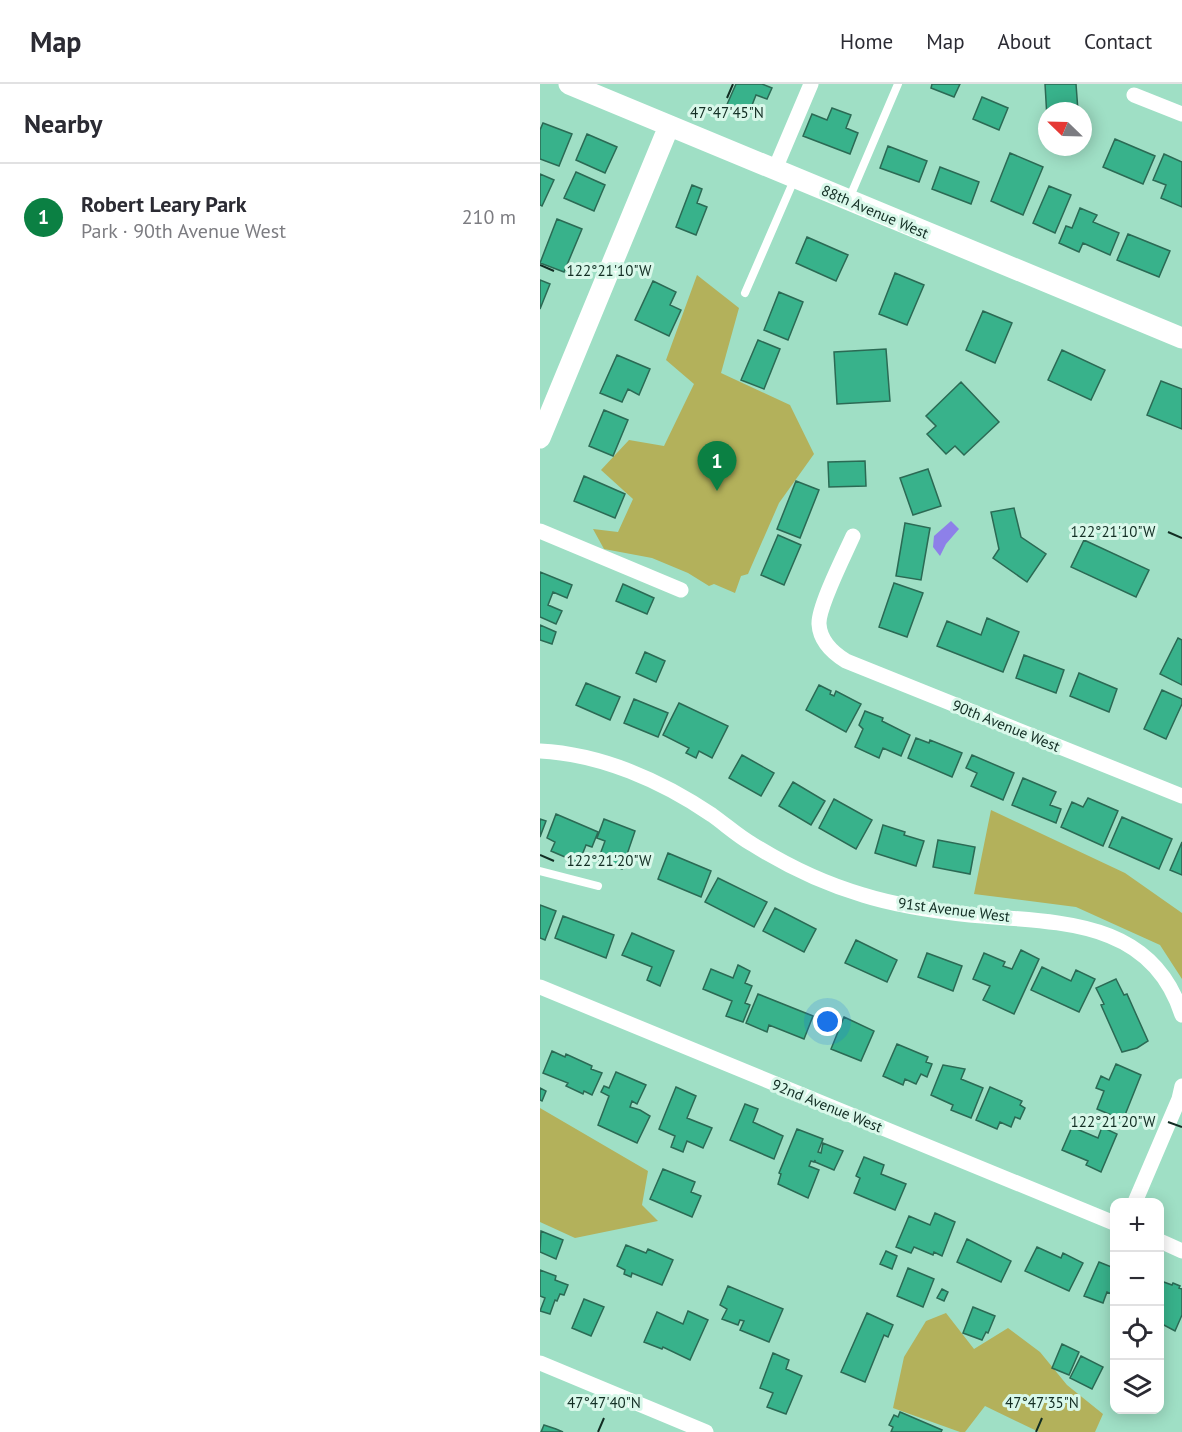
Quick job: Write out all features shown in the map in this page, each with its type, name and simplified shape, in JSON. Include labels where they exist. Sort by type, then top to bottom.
[{"type":"street","name":"88th Avenue West","points":[[569,84],[1182,337]]},
{"type":"street","points":[[785,174],[811,84]]},
{"type":"street","points":[[1134,95],[1182,114]]},
{"type":"street","points":[[540,438],[669,126]]},
{"type":"street","points":[[540,531],[681,590]]},
{"type":"street","name":"90th Avenue West","points":[[853,536],[820,616],[821,632],[832,652],[846,661],[1182,796]]},
{"type":"street","name":"91st Avenue West","points":[[540,752],[585,756],[663,786],[710,814],[762,850],[820,879],[864,895],[909,907],[1058,922],[1103,932],[1130,946],[1156,966],[1175,994],[1182,1016]]},
{"type":"street","name":"92nd Avenue West","points":[[540,987],[1110,1221]]},
{"type":"street","points":[[1137,1198],[1179,1099],[1182,1086]]},
{"type":"street","points":[[1164,1243],[1182,1251]]},
{"type":"street","points":[[540,1363],[706,1432]]},
{"type":"lane","points":[[848,201],[898,84]]},
{"type":"lane","points":[[745,293],[785,174]]},
{"type":"lane","points":[[540,871],[598,886]]},
{"type":"shaded area","points":[[697,275],[739,308],[721,373],[790,405],[814,454],[779,503],[748,574],[741,576],[735,593],[714,584],[709,586],[688,573],[652,558],[604,549],[593,529],[618,532],[633,499],[601,470],[629,440],[664,446],[694,384],[666,360]]},
{"type":"shaded area","points":[[951,521],[959,529],[946,544],[940,556],[933,547],[934,536]]},
{"type":"shaded area","points":[[991,810],[1125,873],[1182,913],[1182,979],[1160,945],[1076,907],[974,894]]},
{"type":"shaded area","points":[[540,1108],[648,1171],[642,1205],[658,1221],[575,1238],[540,1222]]},
{"type":"shaded area","points":[[946,1313],[974,1349],[1008,1328],[1040,1352],[1067,1385],[1103,1414],[1095,1432],[1039,1432],[985,1406],[965,1432],[960,1432],[893,1408],[904,1357],[926,1321]]},
{"type":"building","points":[[736,84],[762,84],[772,88],[767,99],[756,95],[747,118],[725,109]]},
{"type":"building","points":[[932,84],[960,84],[954,97],[931,88]]},
{"type":"building","points":[[1045,84],[1076,84],[1077,102],[1046,102]]},
{"type":"building","points":[[982,97],[1008,108],[999,130],[973,119]]},
{"type":"building","points":[[832,108],[851,115],[846,128],[858,133],[850,154],[803,136],[812,114],[827,120]]},
{"type":"building","points":[[543,123],[572,134],[559,166],[540,159],[540,130]]},
{"type":"building","points":[[587,134],[617,147],[605,173],[576,160]]},
{"type":"building","points":[[1115,139],[1155,156],[1143,184],[1103,167]]},
{"type":"building","points":[[888,146],[927,161],[919,182],[880,168]]},
{"type":"building","points":[[1010,153],[1043,167],[1023,215],[991,201]]},
{"type":"building","points":[[1164,154],[1182,162],[1182,207],[1161,198],[1166,185],[1153,180]]},
{"type":"building","points":[[940,167],[979,182],[971,204],[932,189]]},
{"type":"building","points":[[576,172],[605,185],[594,211],[564,198]]},
{"type":"building","points":[[540,174],[554,180],[542,206],[540,205]]},
{"type":"building","points":[[692,185],[702,189],[697,203],[707,207],[696,235],[676,227]]},
{"type":"building","points":[[1049,186],[1071,195],[1055,233],[1033,223]]},
{"type":"building","points":[[1080,208],[1097,215],[1093,222],[1119,233],[1110,255],[1083,243],[1079,252],[1059,243],[1066,226],[1072,228]]},
{"type":"building","points":[[557,219],[582,229],[564,272],[540,263]]},
{"type":"building","points":[[1128,234],[1170,251],[1159,277],[1117,260]]},
{"type":"building","points":[[807,237],[848,255],[836,281],[796,263]]},
{"type":"building","points":[[895,273],[924,285],[907,325],[879,314]]},
{"type":"building","points":[[540,280],[550,284],[540,309]]},
{"type":"building","points":[[653,281],[676,292],[670,305],[681,310],[669,336],[635,320]]},
{"type":"building","points":[[779,292],[803,302],[788,340],[764,330]]},
{"type":"building","points":[[983,311],[1012,323],[995,363],[966,350]]},
{"type":"building","points":[[758,340],[780,349],[764,389],[741,380]]},
{"type":"building","points":[[886,349],[890,401],[837,404],[834,352]]},
{"type":"building","points":[[1062,350],[1105,370],[1091,400],[1048,380]]},
{"type":"building","points":[[617,355],[650,369],[639,395],[628,389],[622,402],[600,393]]},
{"type":"building","points":[[1161,381],[1182,389],[1182,429],[1147,415]]},
{"type":"building","points":[[961,382],[999,422],[964,455],[955,446],[946,454],[927,434],[936,426],[926,416]]},
{"type":"building","points":[[604,410],[628,420],[613,456],[589,446]]},
{"type":"building","points":[[865,461],[866,486],[829,487],[828,462]]},
{"type":"building","points":[[928,469],[941,506],[913,515],[900,478]]},
{"type":"building","points":[[584,476],[625,494],[615,518],[574,501]]},
{"type":"building","points":[[796,481],[819,490],[800,538],[777,529]]},
{"type":"building","points":[[1014,508],[1021,537],[1046,554],[1027,582],[993,558],[999,549],[991,512]]},
{"type":"building","points":[[905,523],[930,528],[921,580],[896,576]]},
{"type":"building","points":[[778,535],[801,545],[784,585],[761,575]]},
{"type":"building","points":[[1084,540],[1149,570],[1136,597],[1071,567]]},
{"type":"building","points":[[540,572],[572,585],[567,598],[553,592],[548,605],[562,611],[556,624],[540,617]]},
{"type":"building","points":[[894,583],[923,593],[907,637],[879,627]]},
{"type":"building","points":[[623,584],[654,598],[647,614],[616,601]]},
{"type":"building","points":[[987,618],[1019,632],[1003,672],[937,646],[947,621],[981,635]]},
{"type":"building","points":[[540,625],[556,632],[552,644],[540,640]]},
{"type":"building","points":[[1178,638],[1182,640],[1182,685],[1160,674]]},
{"type":"building","points":[[645,652],[665,661],[656,682],[636,673]]},
{"type":"building","points":[[1024,655],[1064,670],[1056,693],[1016,678]]},
{"type":"building","points":[[1079,673],[1117,689],[1109,712],[1070,696]]},
{"type":"building","points":[[586,683],[620,697],[610,720],[576,705]]},
{"type":"building","points":[[819,685],[831,691],[830,694],[834,696],[836,691],[861,704],[846,732],[806,710]]},
{"type":"building","points":[[1162,690],[1182,699],[1182,704],[1166,739],[1144,729]]},
{"type":"building","points":[[634,699],[668,713],[658,737],[624,723]]},
{"type":"building","points":[[679,703],[728,726],[712,758],[699,751],[696,758],[686,753],[689,748],[663,735]]},
{"type":"building","points":[[865,711],[883,718],[882,721],[910,735],[901,756],[883,748],[879,758],[855,747],[863,729],[859,725]]},
{"type":"building","points":[[916,738],[929,743],[930,740],[962,753],[952,777],[908,758]]},
{"type":"building","points":[[742,755],[774,773],[761,796],[729,778]]},
{"type":"building","points":[[972,755],[1014,773],[1003,800],[971,786],[977,773],[966,768]]},
{"type":"building","points":[[1023,778],[1056,792],[1050,805],[1061,809],[1056,823],[1012,805]]},
{"type":"building","points":[[793,782],[825,801],[811,825],[779,806]]},
{"type":"building","points":[[1088,798],[1118,811],[1103,846],[1061,827],[1072,802],[1083,807]]},
{"type":"building","points":[[834,799],[872,820],[856,849],[819,828]]},
{"type":"building","points":[[556,814],[598,832],[592,847],[586,845],[579,863],[551,851],[555,842],[547,838]]},
{"type":"building","points":[[1122,817],[1172,839],[1159,869],[1109,847]]},
{"type":"building","points":[[540,819],[546,821],[540,837]]},
{"type":"building","points":[[604,819],[635,831],[622,869],[598,860],[605,841],[597,838]]},
{"type":"building","points":[[883,825],[924,841],[916,866],[875,853]]},
{"type":"building","points":[[938,840],[975,847],[970,874],[933,867]]},
{"type":"building","points":[[1182,842],[1182,875],[1170,870]]},
{"type":"building","points":[[668,853],[711,871],[701,897],[658,879]]},
{"type":"building","points":[[718,878],[767,902],[754,927],[705,902]]},
{"type":"building","points":[[540,905],[556,911],[545,940],[540,938]]},
{"type":"building","points":[[775,908],[816,929],[804,952],[763,931]]},
{"type":"building","points":[[563,916],[614,935],[606,958],[555,938]]},
{"type":"building","points":[[632,933],[674,951],[660,986],[647,980],[652,967],[622,955]]},
{"type":"building","points":[[856,940],[897,960],[887,982],[845,963]]},
{"type":"building","points":[[1021,950],[1039,959],[1014,1014],[983,1000],[990,986],[973,979],[984,953],[1005,962],[1003,966],[1012,969]]},
{"type":"building","points":[[927,953],[962,966],[953,991],[918,977]]},
{"type":"building","points":[[738,965],[750,971],[745,983],[752,986],[745,1003],[750,1005],[743,1022],[726,1016],[732,1001],[703,989],[711,969],[733,978]]},
{"type":"building","points":[[1042,967],[1071,981],[1076,970],[1095,979],[1079,1012],[1031,990]]},
{"type":"building","points":[[1116,979],[1124,995],[1127,994],[1148,1041],[1137,1048],[1122,1052],[1096,988]]},
{"type":"building","points":[[758,994],[813,1016],[804,1039],[769,1025],[767,1032],[746,1023]]},
{"type":"building","points":[[844,1017],[874,1031],[861,1061],[831,1049]]},
{"type":"building","points":[[897,1044],[928,1057],[926,1062],[932,1064],[927,1077],[921,1074],[916,1084],[905,1079],[903,1085],[883,1076]]},
{"type":"building","points":[[552,1051],[565,1057],[566,1054],[602,1073],[592,1095],[584,1091],[583,1094],[566,1086],[568,1083],[543,1073]]},
{"type":"building","points":[[1116,1064],[1141,1075],[1123,1120],[1097,1109],[1104,1091],[1096,1088],[1101,1076],[1109,1080]]},
{"type":"building","points":[[943,1065],[965,1069],[961,1079],[983,1088],[971,1118],[951,1110],[953,1105],[931,1095]]},
{"type":"building","points":[[616,1072],[646,1085],[637,1104],[632,1101],[630,1107],[650,1116],[637,1143],[598,1125],[609,1096],[601,1092],[604,1086],[609,1088]]},
{"type":"building","points":[[676,1087],[696,1096],[687,1118],[712,1128],[703,1148],[687,1141],[683,1152],[671,1147],[675,1136],[659,1129]]},
{"type":"building","points":[[990,1087],[1022,1101],[1020,1105],[1025,1108],[1020,1119],[1015,1117],[1011,1127],[1000,1122],[997,1129],[976,1120]]},
{"type":"building","points":[[540,1088],[546,1091],[542,1101],[540,1100]]},
{"type":"building","points":[[745,1104],[758,1109],[753,1122],[783,1136],[774,1159],[730,1140]]},
{"type":"building","points":[[1072,1127],[1098,1138],[1102,1127],[1117,1134],[1101,1172],[1086,1165],[1088,1161],[1062,1150]]},
{"type":"building","points":[[797,1129],[823,1139],[818,1152],[821,1153],[823,1143],[843,1151],[834,1170],[815,1160],[811,1161],[809,1166],[819,1170],[808,1198],[778,1184],[781,1174],[779,1173]]},
{"type":"building","points":[[864,1157],[884,1165],[881,1174],[906,1184],[895,1210],[854,1193],[860,1178],[856,1176]]},
{"type":"building","points":[[663,1169],[695,1182],[691,1192],[701,1196],[692,1217],[650,1199]]},
{"type":"building","points":[[935,1213],[955,1222],[942,1256],[934,1252],[933,1255],[914,1247],[911,1253],[896,1247],[909,1216],[930,1225]]},
{"type":"building","points":[[541,1231],[563,1240],[556,1259],[540,1252]]},
{"type":"building","points":[[967,1239],[1011,1261],[1001,1282],[957,1262]]},
{"type":"building","points":[[626,1245],[646,1253],[648,1249],[673,1260],[662,1285],[632,1273],[631,1277],[624,1274],[625,1270],[617,1266]]},
{"type":"building","points":[[1037,1247],[1061,1258],[1063,1253],[1083,1263],[1069,1291],[1025,1271]]},
{"type":"building","points":[[886,1251],[897,1256],[892,1269],[880,1264]]},
{"type":"building","points":[[1099,1262],[1110,1266],[1110,1293],[1107,1292],[1103,1303],[1084,1296]]},
{"type":"building","points":[[908,1268],[934,1279],[923,1307],[897,1296]]},
{"type":"building","points":[[540,1270],[556,1276],[555,1280],[568,1285],[564,1295],[560,1294],[557,1301],[555,1300],[550,1314],[540,1311],[545,1298],[540,1296]]},
{"type":"building","points":[[1164,1282],[1172,1285],[1173,1283],[1182,1289],[1182,1315],[1175,1331],[1164,1325]]},
{"type":"building","points":[[728,1286],[783,1309],[769,1342],[740,1330],[744,1321],[740,1320],[738,1325],[722,1319],[727,1309],[720,1305]]},
{"type":"building","points":[[942,1289],[948,1292],[944,1301],[937,1298]]},
{"type":"building","points":[[584,1299],[604,1307],[591,1336],[572,1328]]},
{"type":"building","points":[[973,1307],[995,1316],[988,1333],[986,1332],[982,1340],[963,1333]]},
{"type":"building","points":[[688,1311],[708,1320],[690,1360],[663,1347],[662,1349],[644,1342],[657,1312],[683,1324]]},
{"type":"building","points":[[867,1313],[893,1325],[888,1337],[884,1335],[865,1382],[841,1372]]},
{"type":"building","points":[[1062,1344],[1079,1352],[1069,1375],[1052,1368]]},
{"type":"building","points":[[773,1353],[789,1360],[786,1369],[802,1376],[786,1414],[767,1407],[773,1393],[760,1388]]},
{"type":"building","points":[[1081,1356],[1103,1367],[1092,1389],[1070,1378]]},
{"type":"building","points":[[900,1412],[942,1430],[941,1432],[891,1432],[893,1427],[889,1425],[894,1415],[898,1417]]},
{"type":"building","points":[[544,1425],[556,1429],[563,1432],[541,1432]]},
{"type":"place","name":"Robert Leary Park","points":[[717,491]]}]
